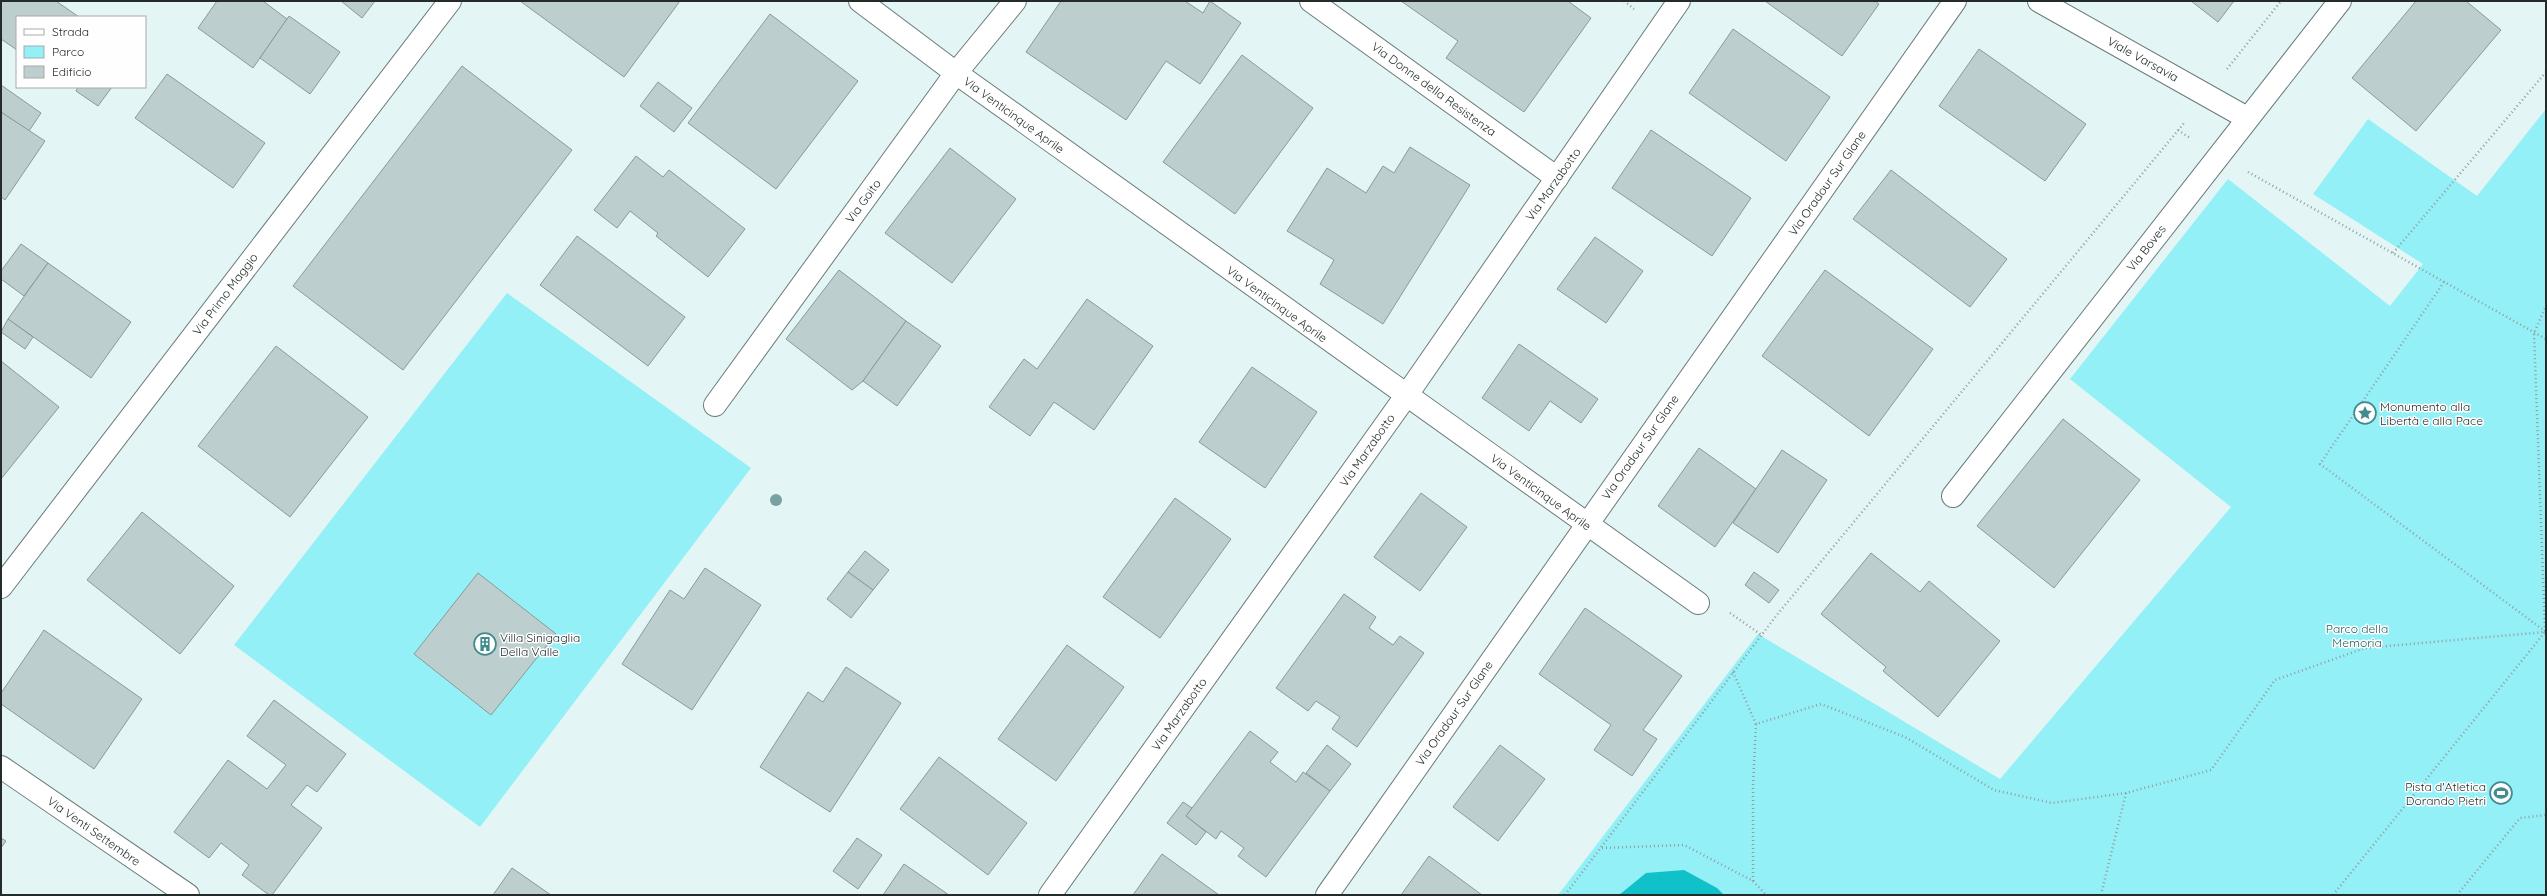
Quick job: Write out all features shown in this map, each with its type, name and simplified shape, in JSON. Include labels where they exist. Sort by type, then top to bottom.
[{"type":"street","name":"Via Primo Maggio","points":[[1,587],[450,1]]},
{"type":"street","name":"Via Venticinque Aprile","points":[[860,1],[956,73],[1586,525],[1698,603]]},
{"type":"street","name":"Via Goito","points":[[715,405],[956,73],[1015,1]]},
{"type":"street","name":"Via Donne della Resistenza","points":[[1311,1],[1557,178]]},
{"type":"street","name":"Via Marzabotto","points":[[1050,895],[1406,396],[1679,1]]},
{"type":"street","name":"Via Oradour Sur Glane","points":[[1327,895],[1956,1]]},
{"type":"street","name":"Via Boves","points":[[1953,496],[2340,1]]},
{"type":"street","name":"Viale Varsavia","points":[[2047,3],[2248,118]]},
{"type":"street","name":"Via Venti Settembre","points":[[1,767],[188,895]]},
{"type":"path","points":[[1624,1],[1640,12]]},
{"type":"path","points":[[1565,895],[1602,848],[1733,672],[1763,636],[1776,616],[2178,130],[2281,1]]},
{"type":"path","points":[[2393,254],[2546,72]]},
{"type":"path","points":[[2178,130],[2393,254],[2546,339]]},
{"type":"path","points":[[2444,282],[2320,464],[2546,631]]},
{"type":"path","points":[[2334,895],[2546,631],[2534,333],[2546,306]]},
{"type":"path","points":[[1698,603],[1711,600],[1763,636]]},
{"type":"path","points":[[1756,724],[1821,704],[1905,737],[1994,790],[2052,803],[2126,793],[2211,770],[2275,680],[2365,648],[2546,631]]},
{"type":"path","points":[[1733,672],[1756,724],[1753,786],[1753,881]]},
{"type":"path","points":[[2101,895],[2126,793]]},
{"type":"path","points":[[2457,895],[2520,818],[2546,814]]},
{"type":"path","points":[[1602,848],[1684,845],[1753,881],[1766,895]]},
{"type":"green space","name":"Parco della Memoria","points":[[2546,109],[2546,895],[1558,895],[1758,634],[2000,779],[2231,507],[2070,379],[2228,179],[2390,306],[2423,264],[2313,194],[2368,119],[2477,196]]},
{"type":"green space","points":[[507,293],[751,468],[480,827],[234,645]]},
{"type":"shaded area","points":[[1684,870],[1717,888],[1724,895],[1619,895],[1646,873]]},
{"type":"building","points":[[1,1],[56,1],[78,16],[16,16],[16,49],[1,39]]},
{"type":"building","points":[[217,1],[263,1],[287,19],[253,68],[198,28]]},
{"type":"building","points":[[341,1],[375,1],[362,18]]},
{"type":"building","points":[[520,1],[680,1],[624,77]]},
{"type":"building","points":[[1061,1],[1185,1],[1203,13],[1210,1],[1241,23],[1200,84],[1166,61],[1126,120],[1026,52]]},
{"type":"building","points":[[1401,1],[1568,1],[1591,18],[1524,112],[1446,58],[1458,41]]},
{"type":"building","points":[[1765,1],[1875,1],[1879,4],[1842,56]]},
{"type":"building","points":[[2191,1],[2234,1],[2218,22]]},
{"type":"building","points":[[2416,1],[2466,1],[2501,30],[2416,131],[2352,78]]},
{"type":"building","points":[[770,14],[858,81],[776,189],[688,123]]},
{"type":"building","points":[[289,16],[340,52],[310,94],[260,58]]},
{"type":"building","points":[[1733,29],[1830,97],[1786,161],[1689,93]]},
{"type":"building","points":[[1979,49],[2086,124],[2045,181],[1939,106]]},
{"type":"building","points":[[1242,55],[1313,108],[1235,214],[1163,162]]},
{"type":"building","points":[[462,66],[572,150],[403,370],[293,286]]},
{"type":"building","points":[[167,74],[265,143],[233,188],[135,118]]},
{"type":"building","points":[[658,82],[692,108],[674,132],[640,106]]},
{"type":"building","points":[[1,85],[41,113],[29,131],[1,112]]},
{"type":"building","points":[[78,88],[111,88],[98,106],[76,91]]},
{"type":"building","points":[[1,112],[45,141],[5,200],[1,197]]},
{"type":"building","points":[[1651,130],[1751,198],[1712,256],[1612,188]]},
{"type":"building","points":[[1410,147],[1470,185],[1383,324],[1320,284],[1334,260],[1287,231],[1327,168],[1366,193],[1383,166],[1394,173]]},
{"type":"building","points":[[950,148],[1016,199],[952,283],[885,233]]},
{"type":"building","points":[[636,156],[663,177],[669,170],[745,229],[708,277],[656,236],[658,233],[630,211],[617,228],[594,210]]},
{"type":"building","points":[[1891,170],[2007,259],[1970,307],[1853,219]]},
{"type":"building","points":[[577,236],[685,317],[648,366],[540,285]]},
{"type":"building","points":[[1595,237],[1643,271],[1606,323],[1557,289]]},
{"type":"building","points":[[21,244],[48,263],[24,296],[1,279],[1,271]]},
{"type":"building","points":[[48,263],[131,322],[91,378],[8,319]]},
{"type":"building","points":[[839,270],[906,321],[863,381],[852,390],[786,339]]},
{"type":"building","points":[[1825,270],[1933,349],[1869,436],[1762,356]]},
{"type":"building","points":[[1087,299],[1153,346],[1094,430],[1054,402],[1030,436],[989,407],[1024,359],[1037,369]]},
{"type":"building","points":[[8,319],[33,337],[25,349],[1,332]]},
{"type":"building","points":[[906,321],[941,346],[897,406],[863,381]]},
{"type":"building","points":[[1519,344],[1598,399],[1581,423],[1550,401],[1529,431],[1482,398]]},
{"type":"building","points":[[276,346],[368,417],[290,517],[198,446]]},
{"type":"building","points":[[1,361],[59,407],[1,479]]},
{"type":"building","points":[[1252,367],[1317,412],[1265,488],[1199,442]]},
{"type":"building","points":[[2063,419],[2140,480],[2054,588],[1977,526]]},
{"type":"building","points":[[1699,448],[1756,489],[1715,547],[1658,506]]},
{"type":"building","points":[[1782,450],[1827,480],[1778,553],[1733,523]]},
{"type":"building","points":[[1421,493],[1467,527],[1420,591],[1374,557]]},
{"type":"building","points":[[1175,498],[1231,539],[1160,638],[1103,597]]},
{"type":"building","points":[[142,512],[234,586],[180,654],[87,580]]},
{"type":"building","points":[[865,551],[889,570],[873,590],[848,572]]},
{"type":"building","points":[[1871,553],[1920,592],[1929,581],[2000,641],[1938,717],[1883,671],[1886,667],[1821,614]]},
{"type":"building","points":[[705,568],[761,605],[692,710],[622,664],[670,590],[684,599]]},
{"type":"building","points":[[848,572],[873,590],[851,618],[827,599]]},
{"type":"building","points":[[1754,572],[1779,590],[1769,603],[1745,585]]},
{"type":"building","name":"Villa Sinigaglia Della Valle","points":[[478,573],[556,634],[491,715],[414,654]]},
{"type":"building","points":[[1344,594],[1376,617],[1369,628],[1393,645],[1400,636],[1424,653],[1357,747],[1332,729],[1340,717],[1316,701],[1308,711],[1276,688]]},
{"type":"building","points":[[1585,608],[1682,676],[1643,730],[1657,739],[1632,776],[1594,750],[1611,725],[1539,674]]},
{"type":"building","points":[[44,630],[142,699],[94,769],[1,704],[1,693]]},
{"type":"building","points":[[1067,645],[1124,687],[1056,781],[998,739]]},
{"type":"building","points":[[846,667],[901,703],[830,812],[760,767],[808,692],[823,702]]},
{"type":"building","points":[[274,700],[346,754],[317,792],[307,785],[291,805],[322,828],[272,895],[269,895],[242,875],[249,865],[221,843],[209,858],[174,832],[228,760],[267,789],[286,765],[247,736]]},
{"type":"building","points":[[1250,731],[1278,752],[1270,762],[1296,782],[1303,772],[1330,791],[1266,877],[1238,856],[1244,848],[1221,831],[1216,839],[1186,816]]},
{"type":"building","points":[[1327,745],[1351,764],[1330,791],[1306,773]]},
{"type":"building","points":[[1500,745],[1545,779],[1498,841],[1453,807]]},
{"type":"building","points":[[939,757],[1027,823],[988,875],[900,809]]},
{"type":"building","points":[[1183,802],[1192,808],[1186,816],[1206,832],[1196,845],[1167,823]]},
{"type":"building","points":[[1,838],[6,841],[1,848]]},
{"type":"building","points":[[857,838],[882,855],[858,889],[833,871]]},
{"type":"building","points":[[1162,854],[1219,895],[1133,895]]},
{"type":"building","points":[[1429,856],[1482,895],[1401,895]]},
{"type":"building","points":[[904,864],[949,895],[883,895]]},
{"type":"building","points":[[512,868],[551,895],[493,895]]},
{"type":"place","name":"Monumento alla Libertà e alla Pace","points":[[2365,413]]},
{"type":"place","name":"Villa Sinigaglia Della Valle","points":[[485,644]]},
{"type":"place","name":"Pista d'Atletica Dorando Pietri","points":[[2501,793]]}]
